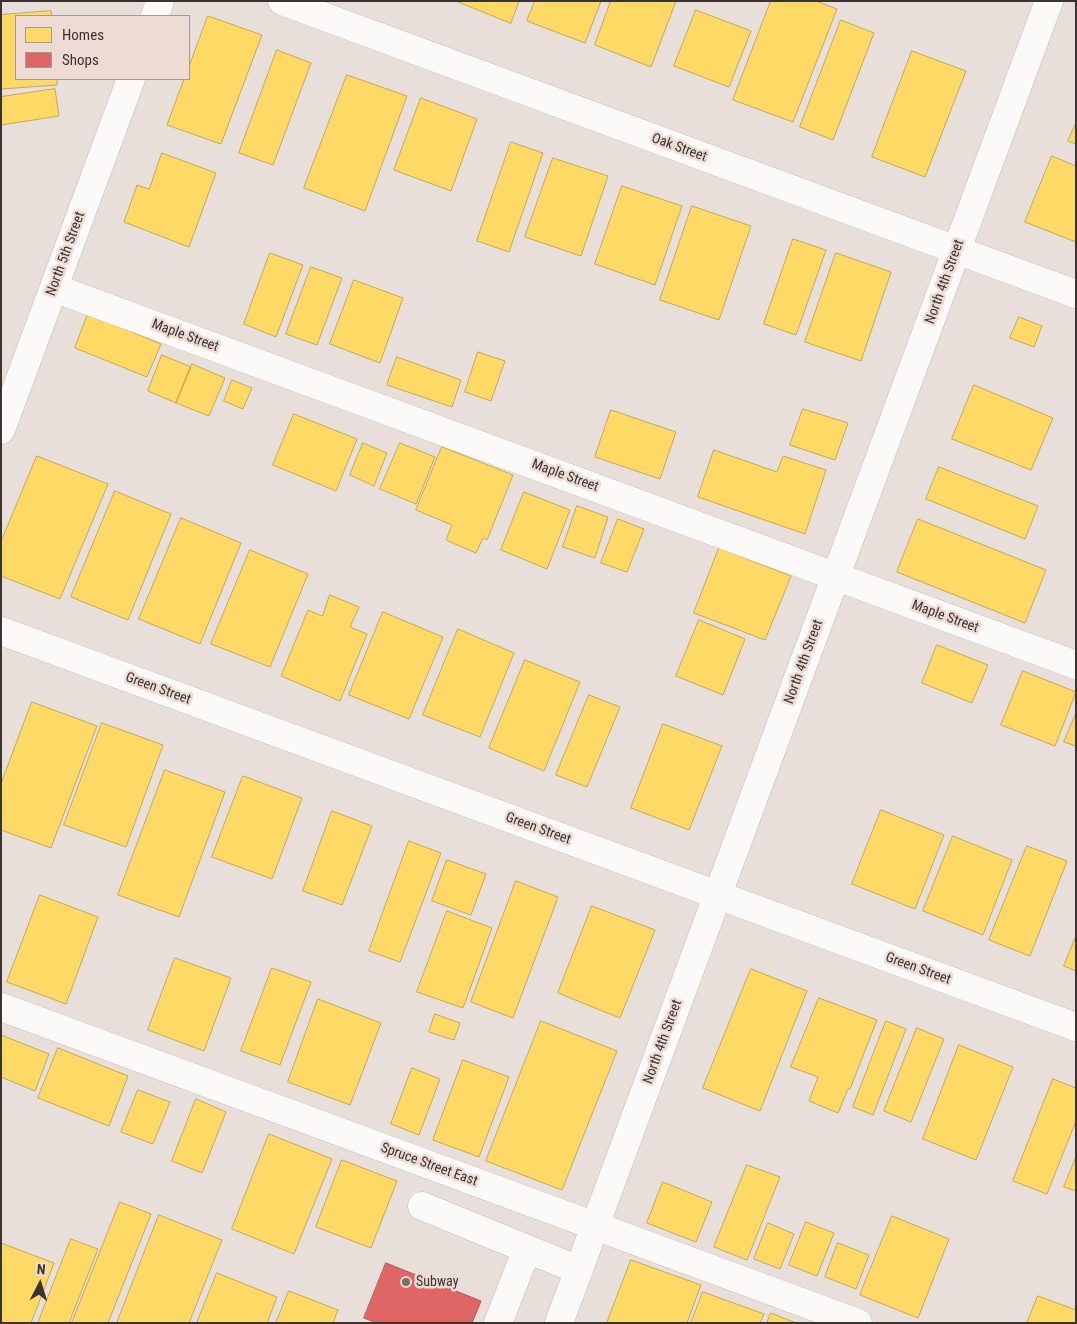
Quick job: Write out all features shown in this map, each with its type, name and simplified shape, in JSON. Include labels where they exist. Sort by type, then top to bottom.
[{"type":"street","points":[[155,15],[160,1]]},
{"type":"street","name":"Oak Street","points":[[282,1],[1076,294]]},
{"type":"street","name":"North 4th Street","points":[[560,1323],[717,895],[1050,1]]},
{"type":"street","name":"North 5th Street","points":[[1,430],[132,80]]},
{"type":"street","name":"Maple Street","points":[[54,288],[1076,665]]},
{"type":"street","name":"Green Street","points":[[1,631],[1076,1027]]},
{"type":"street","name":"Spruce Street East","points":[[1,1007],[858,1323]]},
{"type":"street","points":[[422,1206],[579,1270]]},
{"type":"street","points":[[498,1323],[527,1249]]},
{"type":"building: Homes","points":[[456,1],[519,1],[511,23]]},
{"type":"building: Homes","points":[[535,1],[601,1],[585,43],[527,21]]},
{"type":"building: Homes","points":[[611,1],[676,1],[651,67],[595,45]]},
{"type":"building: Homes","points":[[771,1],[816,1],[837,9],[793,122],[733,100]]},
{"type":"building: Homes","points":[[696,10],[751,31],[729,87],[674,66]]},
{"type":"building: Homes","points":[[51,11],[52,15],[15,15],[15,80],[57,80],[57,85],[1,89],[1,15]]},
{"type":"building: Homes","points":[[208,16],[262,35],[221,144],[167,125],[184,80],[190,80],[190,64]]},
{"type":"building: Homes","points":[[841,20],[874,33],[833,140],[800,127]]},
{"type":"building: Homes","points":[[277,50],[311,63],[273,165],[239,153]]},
{"type":"building: Homes","points":[[912,51],[966,71],[925,177],[872,157]]},
{"type":"building: Homes","points":[[347,75],[407,96],[365,211],[304,188]]},
{"type":"building: Homes","points":[[55,89],[59,116],[1,125],[1,97]]},
{"type":"building: Homes","points":[[421,98],[477,119],[451,191],[394,170]]},
{"type":"building: Homes","points":[[1076,123],[1076,144],[1068,141]]},
{"type":"building: Homes","points":[[511,142],[543,153],[509,252],[477,241]]},
{"type":"building: Homes","points":[[162,153],[216,173],[189,247],[124,222],[137,185],[149,189]]},
{"type":"building: Homes","points":[[1052,156],[1076,166],[1076,242],[1025,222]]},
{"type":"building: Homes","points":[[553,158],[608,176],[581,256],[525,237]]},
{"type":"building: Homes","points":[[622,186],[682,206],[655,285],[595,264]]},
{"type":"building: Homes","points":[[692,206],[751,226],[719,320],[660,300]]},
{"type":"building: Homes","points":[[793,239],[826,250],[796,335],[764,324]]},
{"type":"building: Homes","points":[[270,253],[303,265],[276,337],[244,324]]},
{"type":"building: Homes","points":[[836,253],[891,272],[861,361],[805,342]]},
{"type":"building: Homes","points":[[311,267],[342,278],[317,345],[286,334]]},
{"type":"building: Homes","points":[[354,280],[403,298],[380,363],[330,344]]},
{"type":"building: Homes","points":[[88,314],[161,344],[147,377],[75,348]]},
{"type":"building: Homes","points":[[1019,317],[1042,326],[1034,347],[1010,338]]},
{"type":"building: Homes","points":[[478,352],[505,361],[491,401],[465,392]]},
{"type":"building: Homes","points":[[162,355],[191,367],[176,403],[148,391]]},
{"type":"building: Homes","points":[[397,357],[461,380],[452,407],[387,385]]},
{"type":"building: Homes","points":[[192,364],[225,378],[209,416],[176,403]]},
{"type":"building: Homes","points":[[232,380],[252,388],[243,409],[224,401]]},
{"type":"building: Homes","points":[[974,385],[1053,418],[1031,470],[952,439]]},
{"type":"building: Homes","points":[[803,409],[848,423],[835,460],[790,445]]},
{"type":"building: Homes","points":[[611,410],[676,432],[660,479],[595,457]]},
{"type":"building: Homes","points":[[294,414],[357,439],[336,491],[273,465]]},
{"type":"building: Homes","points":[[363,443],[387,453],[374,486],[350,475]]},
{"type":"building: Homes","points":[[400,443],[435,457],[416,504],[380,489]]},
{"type":"building: Homes","points":[[442,447],[513,475],[487,540],[483,538],[476,553],[446,540],[452,525],[416,510]]},
{"type":"building: Homes","points":[[714,450],[777,472],[783,456],[826,470],[805,534],[698,497]]},
{"type":"building: Homes","points":[[37,456],[108,484],[60,599],[1,576],[1,542]]},
{"type":"building: Homes","points":[[939,467],[1038,506],[1025,539],[926,499]]},
{"type":"building: Homes","points":[[115,491],[171,514],[128,620],[71,597]]},
{"type":"building: Homes","points":[[524,492],[570,510],[547,569],[501,550]]},
{"type":"building: Homes","points":[[577,506],[608,517],[595,558],[563,547]]},
{"type":"building: Homes","points":[[181,518],[241,543],[200,644],[139,619]]},
{"type":"building: Homes","points":[[618,519],[644,529],[627,572],[601,563]]},
{"type":"building: Homes","points":[[918,519],[1046,570],[1025,623],[897,572]]},
{"type":"building: Homes","points":[[719,548],[791,576],[765,640],[694,613]]},
{"type":"building: Homes","points":[[250,550],[308,574],[270,667],[211,644]]},
{"type":"building: Homes","points":[[330,595],[359,607],[350,627],[367,634],[340,701],[281,676],[308,610],[322,616]]},
{"type":"building: Homes","points":[[383,612],[443,637],[409,719],[349,695]]},
{"type":"building: Homes","points":[[699,620],[745,639],[723,695],[676,676]]},
{"type":"building: Homes","points":[[458,629],[514,653],[480,737],[423,715]]},
{"type":"building: Homes","points":[[937,645],[988,665],[972,703],[922,683]]},
{"type":"building: Homes","points":[[525,660],[580,682],[544,771],[489,748]]},
{"type":"building: Homes","points":[[1023,671],[1076,692],[1055,746],[1001,725]]},
{"type":"building: Homes","points":[[589,695],[620,707],[587,787],[556,775]]},
{"type":"building: Homes","points":[[32,702],[97,726],[51,848],[1,830],[1,784]]},
{"type":"building: Homes","points":[[1076,713],[1076,746],[1064,742]]},
{"type":"building: Homes","points":[[102,723],[163,745],[126,847],[64,825]]},
{"type":"building: Homes","points":[[663,724],[722,746],[689,830],[631,808]]},
{"type":"building: Homes","points":[[165,770],[225,792],[179,917],[118,895]]},
{"type":"building: Homes","points":[[243,776],[302,798],[272,879],[212,857]]},
{"type":"building: Homes","points":[[881,810],[944,835],[915,909],[852,884]]},
{"type":"building: Homes","points":[[332,811],[372,826],[342,905],[303,891]]},
{"type":"building: Homes","points":[[953,836],[1012,860],[983,935],[923,911]]},
{"type":"building: Homes","points":[[409,841],[441,853],[400,962],[369,951]]},
{"type":"building: Homes","points":[[1027,846],[1067,861],[1030,956],[989,940]]},
{"type":"building: Homes","points":[[447,860],[486,874],[471,915],[432,901]]},
{"type":"building: Homes","points":[[516,881],[558,897],[513,1018],[471,1002]]},
{"type":"building: Homes","points":[[40,895],[98,917],[66,1004],[7,982]]},
{"type":"building: Homes","points":[[592,906],[655,930],[620,1018],[558,993]]},
{"type":"building: Homes","points":[[447,911],[492,928],[463,1008],[417,992]]},
{"type":"building: Homes","points":[[1076,936],[1076,971],[1064,966]]},
{"type":"building: Homes","points":[[175,958],[231,978],[204,1051],[148,1030]]},
{"type":"building: Homes","points":[[272,968],[311,982],[280,1065],[241,1051]]},
{"type":"building: Homes","points":[[751,969],[807,991],[760,1111],[703,1088]]},
{"type":"building: Homes","points":[[819,998],[877,1020],[850,1089],[848,1089],[838,1113],[809,1101],[818,1077],[791,1067]]},
{"type":"building: Homes","points":[[318,999],[381,1023],[350,1105],[288,1082]]},
{"type":"building: Homes","points":[[435,1014],[460,1023],[454,1040],[429,1032]]},
{"type":"building: Homes","points":[[541,1021],[617,1051],[562,1190],[486,1161]]},
{"type":"building: Homes","points":[[886,1021],[906,1029],[873,1115],[853,1107]]},
{"type":"building: Homes","points":[[917,1028],[944,1039],[911,1122],[884,1111]]},
{"type":"building: Homes","points":[[1,1035],[49,1054],[35,1091],[1,1077]]},
{"type":"building: Homes","points":[[959,1045],[1013,1067],[976,1160],[923,1139]]},
{"type":"building: Homes","points":[[58,1048],[128,1076],[109,1126],[38,1098]]},
{"type":"building: Homes","points":[[463,1060],[509,1077],[479,1157],[433,1140]]},
{"type":"building: Homes","points":[[412,1068],[440,1079],[419,1135],[391,1124]]},
{"type":"building: Homes","points":[[1053,1079],[1076,1088],[1076,1121],[1047,1194],[1013,1181]]},
{"type":"building: Homes","points":[[138,1090],[170,1102],[153,1144],[121,1132]]},
{"type":"building: Homes","points":[[196,1099],[226,1112],[202,1173],[172,1161]]},
{"type":"building: Homes","points":[[269,1134],[332,1159],[294,1254],[232,1229]]},
{"type":"building: Homes","points":[[1076,1157],[1076,1191],[1064,1187]]},
{"type":"building: Homes","points":[[342,1160],[397,1181],[371,1248],[316,1227]]},
{"type":"building: Homes","points":[[747,1165],[780,1177],[747,1260],[714,1247]]},
{"type":"building: Homes","points":[[663,1182],[712,1202],[696,1242],[647,1223]]},
{"type":"building: Homes","points":[[120,1202],[151,1214],[108,1323],[72,1323]]},
{"type":"building: Homes","points":[[159,1215],[222,1240],[189,1323],[117,1323]]},
{"type":"building: Homes","points":[[892,1216],[949,1239],[918,1318],[860,1295]]},
{"type":"building: Homes","points":[[806,1222],[834,1233],[817,1276],[789,1265]]},
{"type":"building: Homes","points":[[768,1223],[794,1234],[780,1269],[754,1259]]},
{"type":"building: Homes","points":[[71,1239],[98,1249],[69,1323],[38,1323]]},
{"type":"building: Homes","points":[[1,1243],[54,1263],[31,1323],[1,1323]]},
{"type":"building: Homes","points":[[838,1243],[869,1255],[856,1289],[825,1277]]},
{"type":"building: Homes","points":[[631,1260],[701,1285],[687,1323],[607,1323]]},
{"type":"building: Homes","points":[[217,1273],[277,1297],[267,1323],[197,1323]]},
{"type":"building: Homes","points":[[289,1291],[338,1310],[333,1323],[276,1323]]},
{"type":"building: Homes","points":[[703,1292],[764,1314],[760,1323],[691,1323]]},
{"type":"building: Homes","points":[[1038,1296],[1076,1310],[1076,1323],[1027,1323]]},
{"type":"building: Homes","points":[[771,1313],[796,1323],[767,1323]]},
{"type":"building: Shops","name":"Subway","points":[[386,1263],[481,1301],[472,1323],[377,1323],[364,1318]]},
{"type":"place","name":"Subway","points":[[406,1282]]}]
